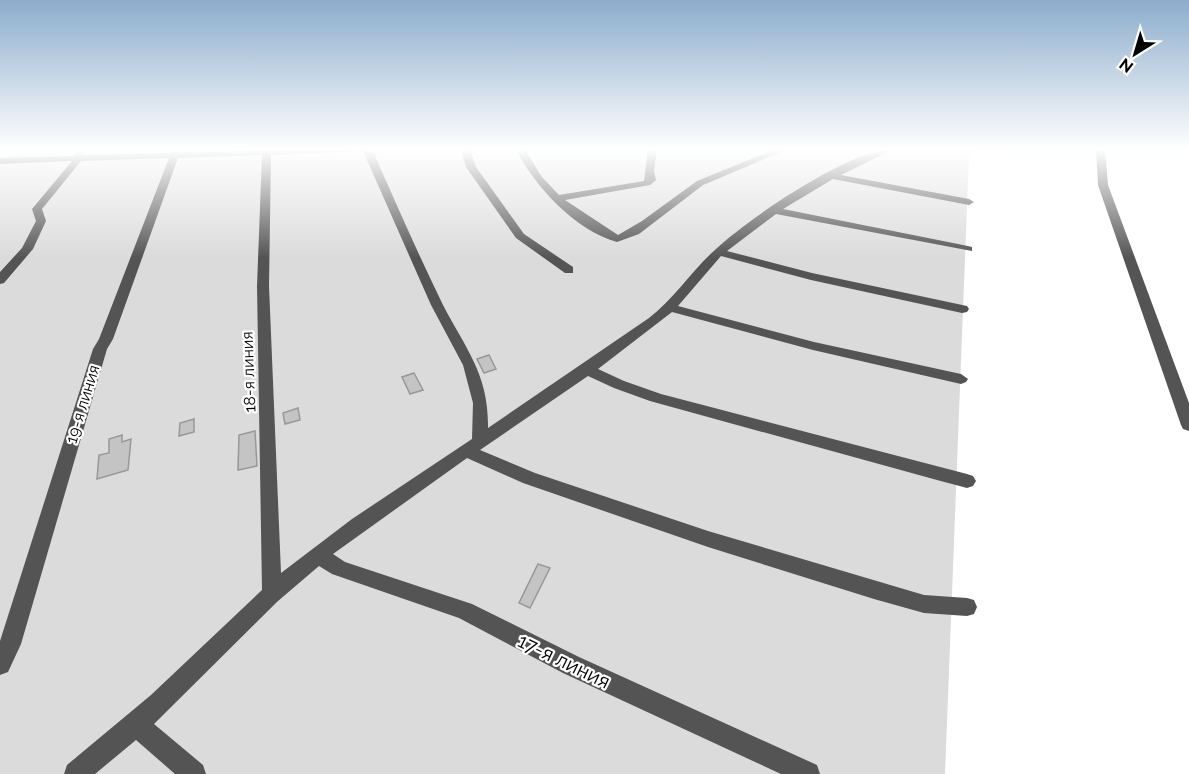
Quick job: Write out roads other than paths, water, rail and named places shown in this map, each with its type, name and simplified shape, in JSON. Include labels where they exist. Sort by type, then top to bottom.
[{"type":"street","points":[[0,280],[27,249],[41,221],[36,213],[37,209],[56,185]]},
{"type":"street","name":"19-я линия","points":[[0,664],[10,644],[100,349],[106,339],[164,185]]},
{"type":"street","name":"18-я линия","points":[[266,185],[263,286],[272,593]]},
{"type":"street","points":[[383,185],[437,305],[470,365],[482,403],[473,447]]},
{"type":"street","points":[[484,185],[520,236],[569,270]]},
{"type":"street","points":[[544,185],[555,199],[597,229],[617,239],[632,233],[697,185]]},
{"type":"street","points":[[555,199],[640,185]]},
{"type":"street","points":[[76,774],[136,724],[272,593],[318,555],[473,447],[589,370],[671,308],[719,252],[818,185]]},
{"type":"street","points":[[881,185],[969,202]]},
{"type":"street","points":[[1103,185],[1189,425]]},
{"type":"street","points":[[777,211],[968,249]]},
{"type":"street","points":[[719,252],[811,276],[962,309]]},
{"type":"street","points":[[671,308],[802,343],[961,380]]},
{"type":"street","points":[[589,370],[624,386],[697,409],[968,481]]},
{"type":"street","points":[[473,447],[529,478],[830,577],[924,604],[967,608]]},
{"type":"street","name":"17-я линия","points":[[318,555],[339,568],[465,610],[571,665],[808,774]]},
{"type":"street","points":[[136,724],[194,774]]}]
